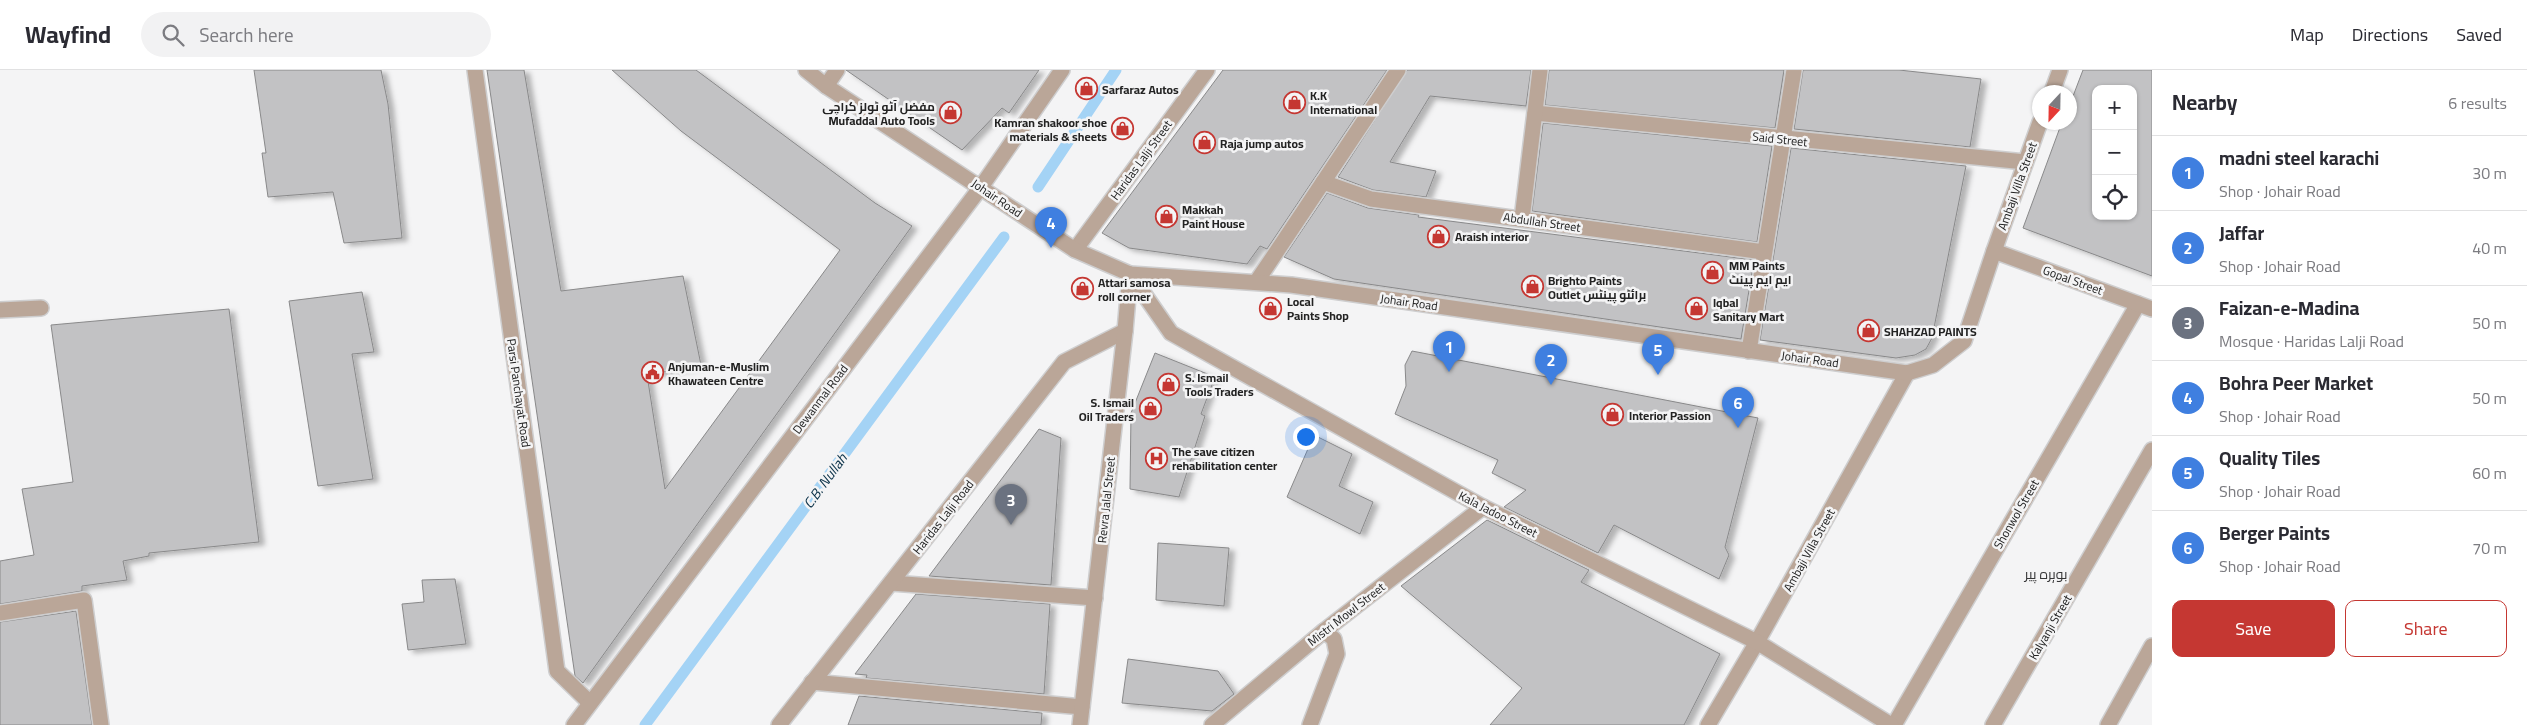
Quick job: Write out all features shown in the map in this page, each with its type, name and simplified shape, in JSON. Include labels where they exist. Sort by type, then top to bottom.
[{"type":"street","name":"Parsi Panchayat Road","points":[[475,70],[557,672],[590,703]]},
{"type":"street","name":"Johair Road","points":[[806,70],[826,86],[1076,250],[1130,274],[1257,281],[1907,373],[1933,365],[1964,340],[1994,251]]},
{"type":"street","points":[[826,86],[837,70]]},
{"type":"street","name":"Dewanmal Road","points":[[574,725],[981,187],[1062,70]]},
{"type":"street","name":"Haridas Lalji Street","points":[[1076,250],[1207,70]]},
{"type":"street","points":[[1257,281],[1398,70]]},
{"type":"street","points":[[1522,219],[1540,70]]},
{"type":"street","points":[[1749,351],[1794,70]]},
{"type":"street","points":[[2055,85],[2060,70]]},
{"type":"street","name":"Said Street","points":[[1535,113],[2025,162]]},
{"type":"street","name":"Ambaji Villa Street","points":[[1994,251],[2037,130]]},
{"type":"street","name":"Abdullah Street","points":[[1324,182],[1371,199],[1764,252]]},
{"type":"street","name":"Gopal Street","points":[[1994,251],[2145,306]]},
{"type":"street","name":"Revra Jalal Street","points":[[1080,725],[1130,274]]},
{"type":"street","name":"Kala Jadoo Street","points":[[1130,274],[1170,333],[1483,507],[1757,642],[1893,725]]},
{"type":"street","name":"Shonwol Street","points":[[1893,725],[2145,306]]},
{"type":"street","points":[[0,310],[41,308]]},
{"type":"street","name":"Haridas Lalji Road","points":[[779,725],[1064,362],[1125,331]]},
{"type":"street","name":"Ambaji Villa Street","points":[[1708,725],[1757,642],[1907,373]]},
{"type":"street","name":"Kalyanji Street","points":[[1993,725],[2152,450]]},
{"type":"street","name":"Mistri Mowl Street","points":[[1212,725],[1324,631],[1483,507]]},
{"type":"street","points":[[891,582],[1095,598]]},
{"type":"street","points":[[0,613],[84,600],[101,725]]},
{"type":"street","points":[[1310,725],[1337,654],[1334,639],[1324,631]]},
{"type":"street","points":[[2108,725],[2152,646]]},
{"type":"street","points":[[812,682],[1082,707]]},
{"type":"building","points":[[254,70],[381,70],[388,104],[402,238],[344,243],[333,192],[268,197],[262,153],[266,153]]},
{"type":"building","points":[[487,70],[524,70],[561,291],[683,276],[701,365],[647,375],[665,489],[840,250],[681,131],[612,70],[696,70],[875,203],[912,226],[583,683],[575,676]]},
{"type":"building","points":[[846,70],[1039,70],[1009,113],[1002,108],[962,150]]},
{"type":"building","points":[[1223,70],[1387,70],[1267,249],[1260,246],[1247,264],[1129,248],[1102,233]]},
{"type":"building","points":[[1407,70],[1531,70],[1526,106],[1430,96],[1390,162],[1436,171],[1426,197],[1373,190],[1338,177]]},
{"type":"building","points":[[1549,70],[1784,70],[1775,128],[1545,105]]},
{"type":"building","points":[[1803,70],[1899,70],[1981,79],[1970,147],[1794,129]]},
{"type":"building","points":[[2083,70],[2152,70],[2152,276],[2023,228],[2059,130],[2077,130],[2077,86]]},
{"type":"building","points":[[1543,123],[1772,146],[1757,242],[1532,211]]},
{"type":"building","points":[[1791,148],[1966,166],[1932,338],[1926,349],[1915,355],[1896,358],[1760,340]]},
{"type":"building","points":[[1327,193],[1368,208],[1419,215],[1418,217],[1754,260],[1741,339],[1334,279],[1284,257]]},
{"type":"building","points":[[362,292],[374,352],[352,354],[373,479],[318,486],[289,301]]},
{"type":"building","points":[[229,309],[259,542],[149,553],[149,556],[123,561],[127,580],[82,586],[82,591],[0,604],[0,561],[34,555],[22,489],[73,482],[51,325]]},
{"type":"building","points":[[1412,351],[1758,418],[1725,547],[1729,555],[1719,579],[1614,525],[1598,553],[1504,507],[1526,490],[1492,473],[1498,460],[1395,414],[1406,386],[1405,365]]},
{"type":"building","points":[[1155,353],[1215,377],[1201,414],[1205,416],[1179,497],[1130,489],[1131,413]]},
{"type":"building","points":[[1039,429],[1061,438],[1051,585],[929,576]]},
{"type":"building","points":[[1314,435],[1352,454],[1339,486],[1373,502],[1360,534],[1287,497]]},
{"type":"building","points":[[1487,520],[1589,570],[1581,582],[1720,654],[1684,725],[1490,725],[1522,688],[1401,586]]},
{"type":"building","points":[[1158,543],[1229,548],[1224,606],[1156,600]]},
{"type":"building","points":[[455,579],[466,644],[408,650],[402,604],[424,602],[422,580]]},
{"type":"building","points":[[916,594],[1050,604],[1044,694],[866,678],[867,675],[855,674]]},
{"type":"building","points":[[76,611],[92,725],[0,725],[0,622]]},
{"type":"building","points":[[1128,659],[1218,671],[1234,694],[1212,711],[1122,703]]},
{"type":"building","points":[[859,696],[1042,713],[1041,725],[848,725]]},
{"type":"waterway","points":[[1038,187],[1116,70]]},
{"type":"waterway","name":"C.B. Nullah","points":[[645,725],[1004,237]]},
{"type":"place","name":"Sarfaraz Autos","points":[[1086,89]]},
{"type":"place","name":"K.K International","points":[[1294,102]]},
{"type":"place","name":"مفضل آٹو ٹولز کراچی Mufaddal Auto Tools","points":[[951,113]]},
{"type":"place","name":"Kamran shakoor shoe materials & sheets","points":[[1123,129]]},
{"type":"place","name":"Raja jump autos","points":[[1204,143]]},
{"type":"place","name":"Makkah Paint House","points":[[1166,216]]},
{"type":"place","name":"Araish interior","points":[[1439,236]]},
{"type":"place","name":"Bohra Peer Market","points":[[1051,248]]},
{"type":"place","name":"MM Paints ایم ایم پینٹ","points":[[1713,272]]},
{"type":"place","name":"Brighto Paints Outlet برائٹو پینٹس","points":[[1532,287]]},
{"type":"place","name":"Attari samosa roll corner","points":[[1082,289]]},
{"type":"place","name":"Local Paints Shop","points":[[1271,308]]},
{"type":"place","name":"Iqbal Sanitary Mart","points":[[1697,309]]},
{"type":"place","name":"SHAHZAD PAINTS","points":[[1868,331]]},
{"type":"place","name":"madni steel karachi","points":[[1449,372]]},
{"type":"place","name":"Anjuman-e-Muslim Khawateen Centre","points":[[652,373]]},
{"type":"place","name":"Quality Tiles","points":[[1658,375]]},
{"type":"place","name":"S. Ismail Tools Traders","points":[[1169,384]]},
{"type":"place","name":"Jaffar","points":[[1551,385]]},
{"type":"place","name":"S. Ismail Oil Traders","points":[[1150,409]]},
{"type":"place","name":"Interior Passion","points":[[1613,415]]},
{"type":"place","name":"Berger Paints","points":[[1738,428]]},
{"type":"place","name":"The save citizen rehabilitation center","points":[[1156,458]]},
{"type":"place","name":"Faizan-e-Madina","points":[[1011,525]]},
{"type":"district","name":"بوہرہ پیر","points":[[2046,574]]}]
